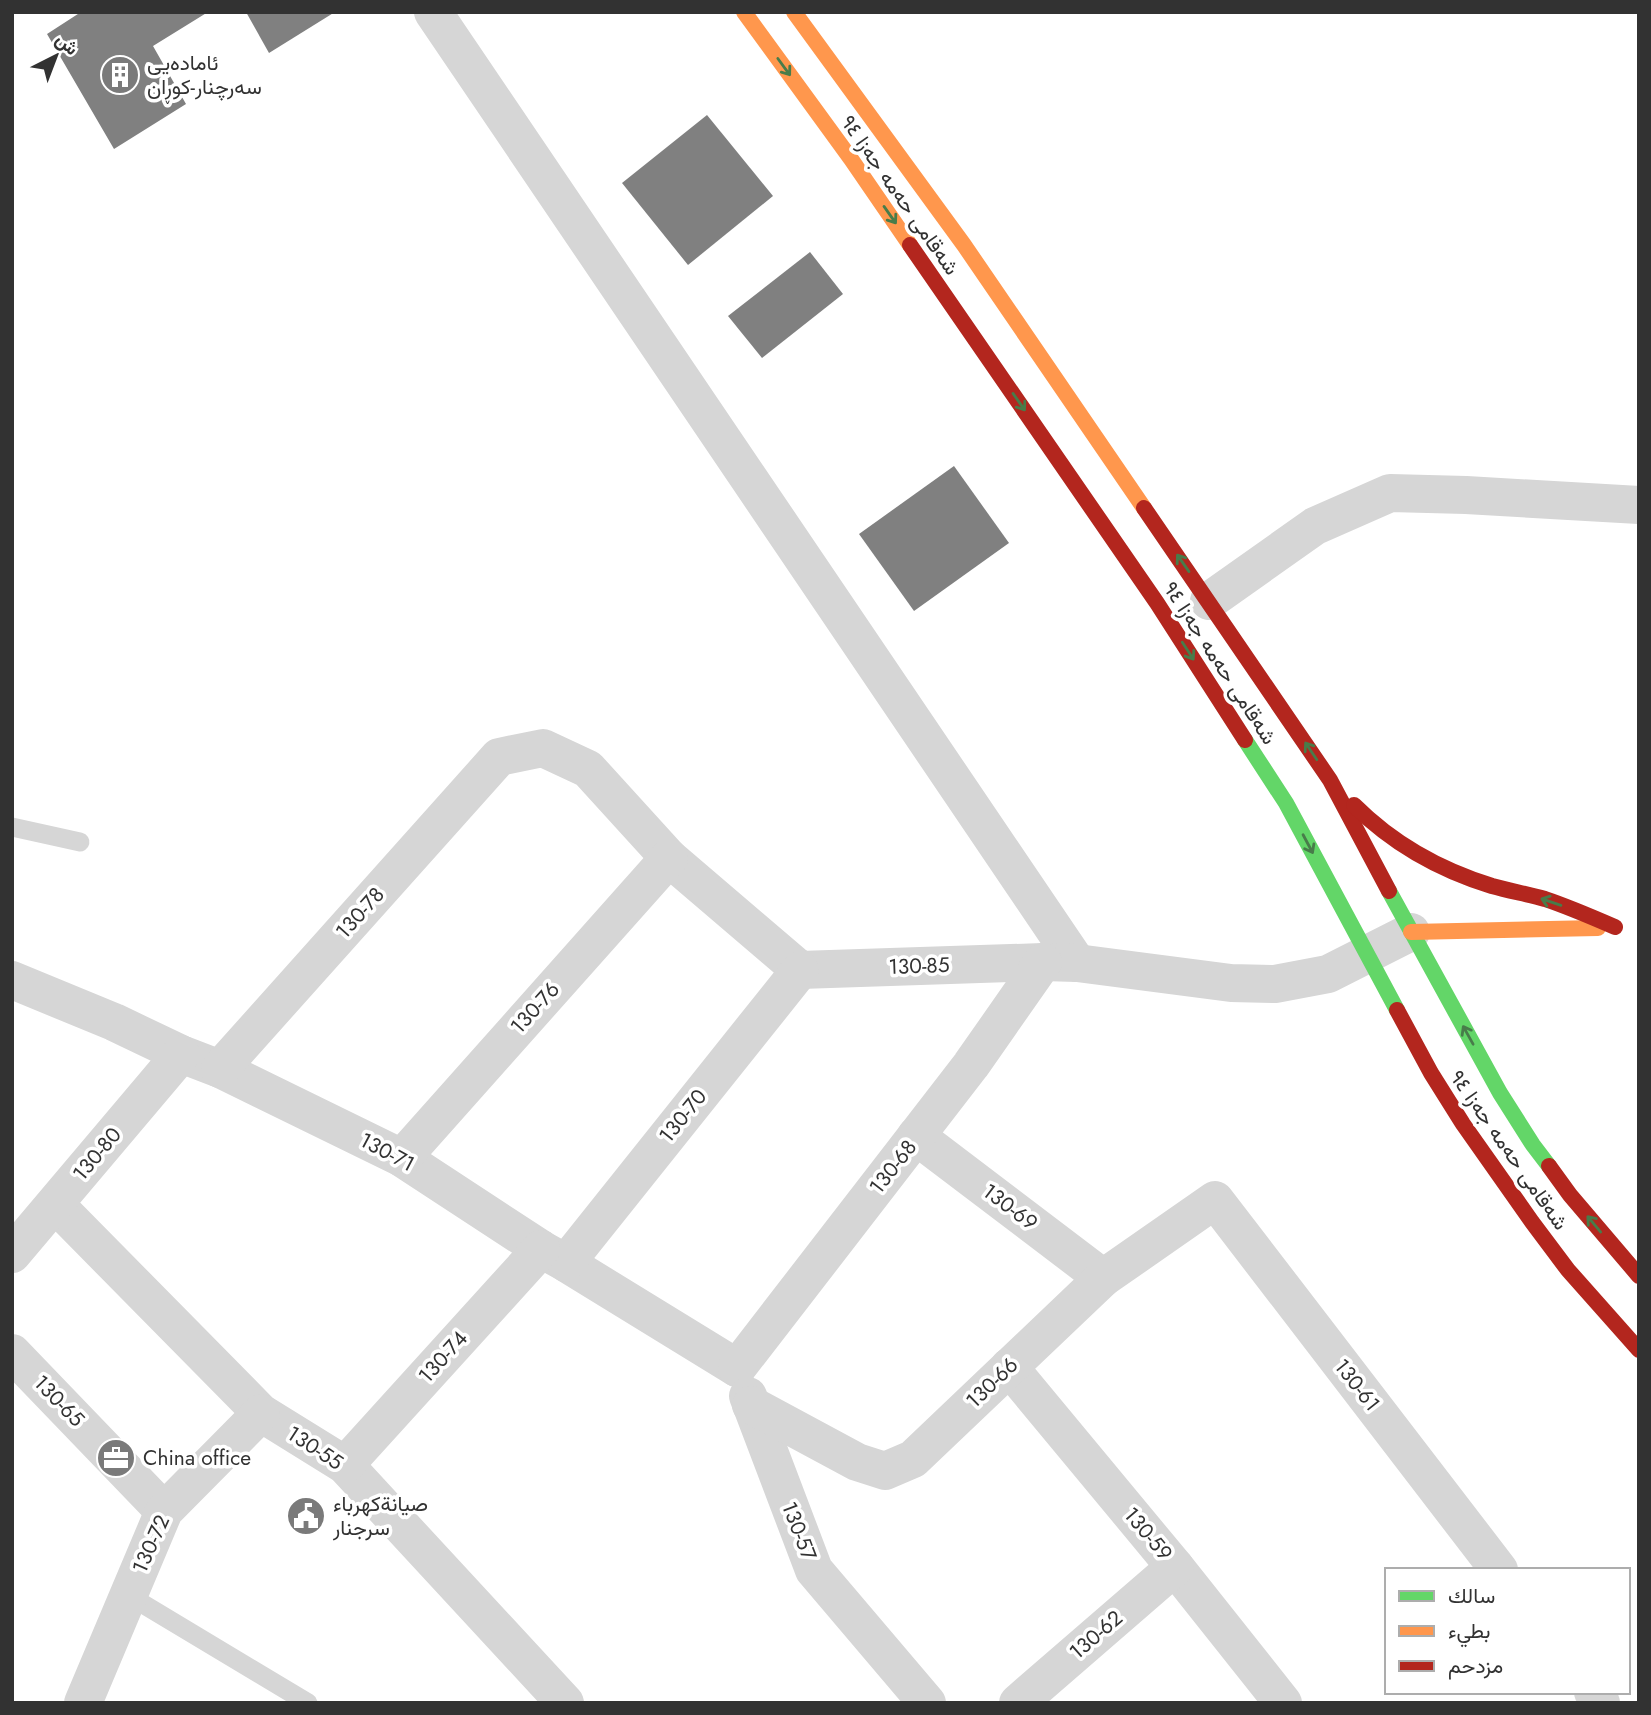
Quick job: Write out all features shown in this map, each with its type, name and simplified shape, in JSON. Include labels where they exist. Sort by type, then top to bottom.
[{"type":"main road","name":"شەقامی حەمە جەزا ٩٤","points":[[744,12],[851,159],[1157,603],[1286,803],[1431,1073],[1497,1173],[1568,1270],[1639,1350]]},
{"type":"main road","name":"شەقامی حەمە جەزا ٩٤","points":[[794,12],[964,245],[1331,780],[1500,1093],[1533,1145],[1570,1195],[1639,1276]]},
{"type":"main road","points":[[1331,780],[1364,816],[1403,847],[1446,870],[1493,887],[1535,896],[1621,927],[1412,932]]},
{"type":"street","points":[[433,12],[1060,962]]},
{"type":"street","points":[[1209,601],[1315,526],[1390,493],[1639,506]]},
{"type":"street","name":"130-78","points":[[220,1069],[499,757],[543,748],[588,769],[669,858]]},
{"type":"street","points":[[669,858],[800,970]]},
{"type":"street","name":"130-76","points":[[402,1158],[669,858]]},
{"type":"street","name":"130-85","points":[[800,970],[1060,962],[1231,983],[1275,984],[1328,974],[1412,932]]},
{"type":"street","name":"130-68","points":[[737,1368],[971,1066],[1060,962]]},
{"type":"street","name":"130-70","points":[[554,1256],[800,970]]},
{"type":"street","name":"130-71","points":[[12,980],[220,1069],[402,1158],[554,1256],[737,1368]]},
{"type":"street","name":"130-80","points":[[15,1247],[55,1204],[181,1054]]},
{"type":"street","name":"130-69","points":[[916,1136],[1104,1278]]},
{"type":"street","name":"130-66","points":[[751,1405],[857,1462],[885,1471],[913,1459],[1104,1278],[1215,1200]]},
{"type":"street","name":"130-61","points":[[1215,1200],[1497,1568]]},
{"type":"street","name":"130-55","points":[[55,1204],[261,1413],[345,1465],[565,1703]]},
{"type":"street","name":"130-74","points":[[345,1465],[554,1256]]},
{"type":"street","name":"130-65","points":[[12,1353],[164,1511]]},
{"type":"street","name":"130-59","points":[[1009,1367],[1175,1567],[1283,1703]]},
{"type":"street","name":"130-57","points":[[737,1368],[814,1570],[927,1703]]},
{"type":"street","name":"130-72","points":[[83,1703],[164,1511],[261,1413]]},
{"type":"street","name":"130-62","points":[[1018,1703],[1175,1567]]},
{"type":"lane","points":[[12,827],[79,842]]},
{"type":"lane","points":[[128,1595],[308,1703]]},
{"type":"building","name":"ئامادەیی سەرچنار-کوڕان","points":[[81,12],[208,12],[153,46],[186,104],[114,149],[47,34]]},
{"type":"building","name":"ئامادەیی سەرچنار-کوڕان","points":[[246,12],[335,12],[269,53]]},
{"type":"building","points":[[707,115],[773,196],[688,265],[622,183]]},
{"type":"building","points":[[810,252],[843,294],[762,358],[728,316]]},
{"type":"building","points":[[954,466],[1009,543],[914,611],[859,534]]},
{"type":"traffic: fast","points":[[1245,740],[1286,803],[1397,1010]]},
{"type":"traffic: fast","points":[[1389,891],[1500,1093],[1549,1166]]},
{"type":"traffic: slow","points":[[744,12],[910,245]]},
{"type":"traffic: slow","points":[[794,12],[964,245],[1144,508]]},
{"type":"traffic: slow","points":[[1411,932],[1598,928]]},
{"type":"traffic: jam","points":[[910,245],[1157,603],[1245,740]]},
{"type":"traffic: jam","points":[[1144,508],[1330,780],[1389,891]]},
{"type":"traffic: jam","points":[[1354,805],[1401,844],[1436,864],[1473,880],[1554,902],[1615,927]]},
{"type":"traffic: jam","points":[[1397,1010],[1431,1073],[1463,1124],[1532,1222],[1568,1270],[1639,1350]]},
{"type":"traffic: jam","points":[[1549,1166],[1570,1195],[1639,1276]]},
{"type":"place","name":"ئامادەیی سەرچنار-کوڕان","points":[[120,75]]},
{"type":"place","name":"China office","points":[[116,1458]]},
{"type":"place","name":"صيانةكهرباء سرجنار","points":[[306,1516]]}]
